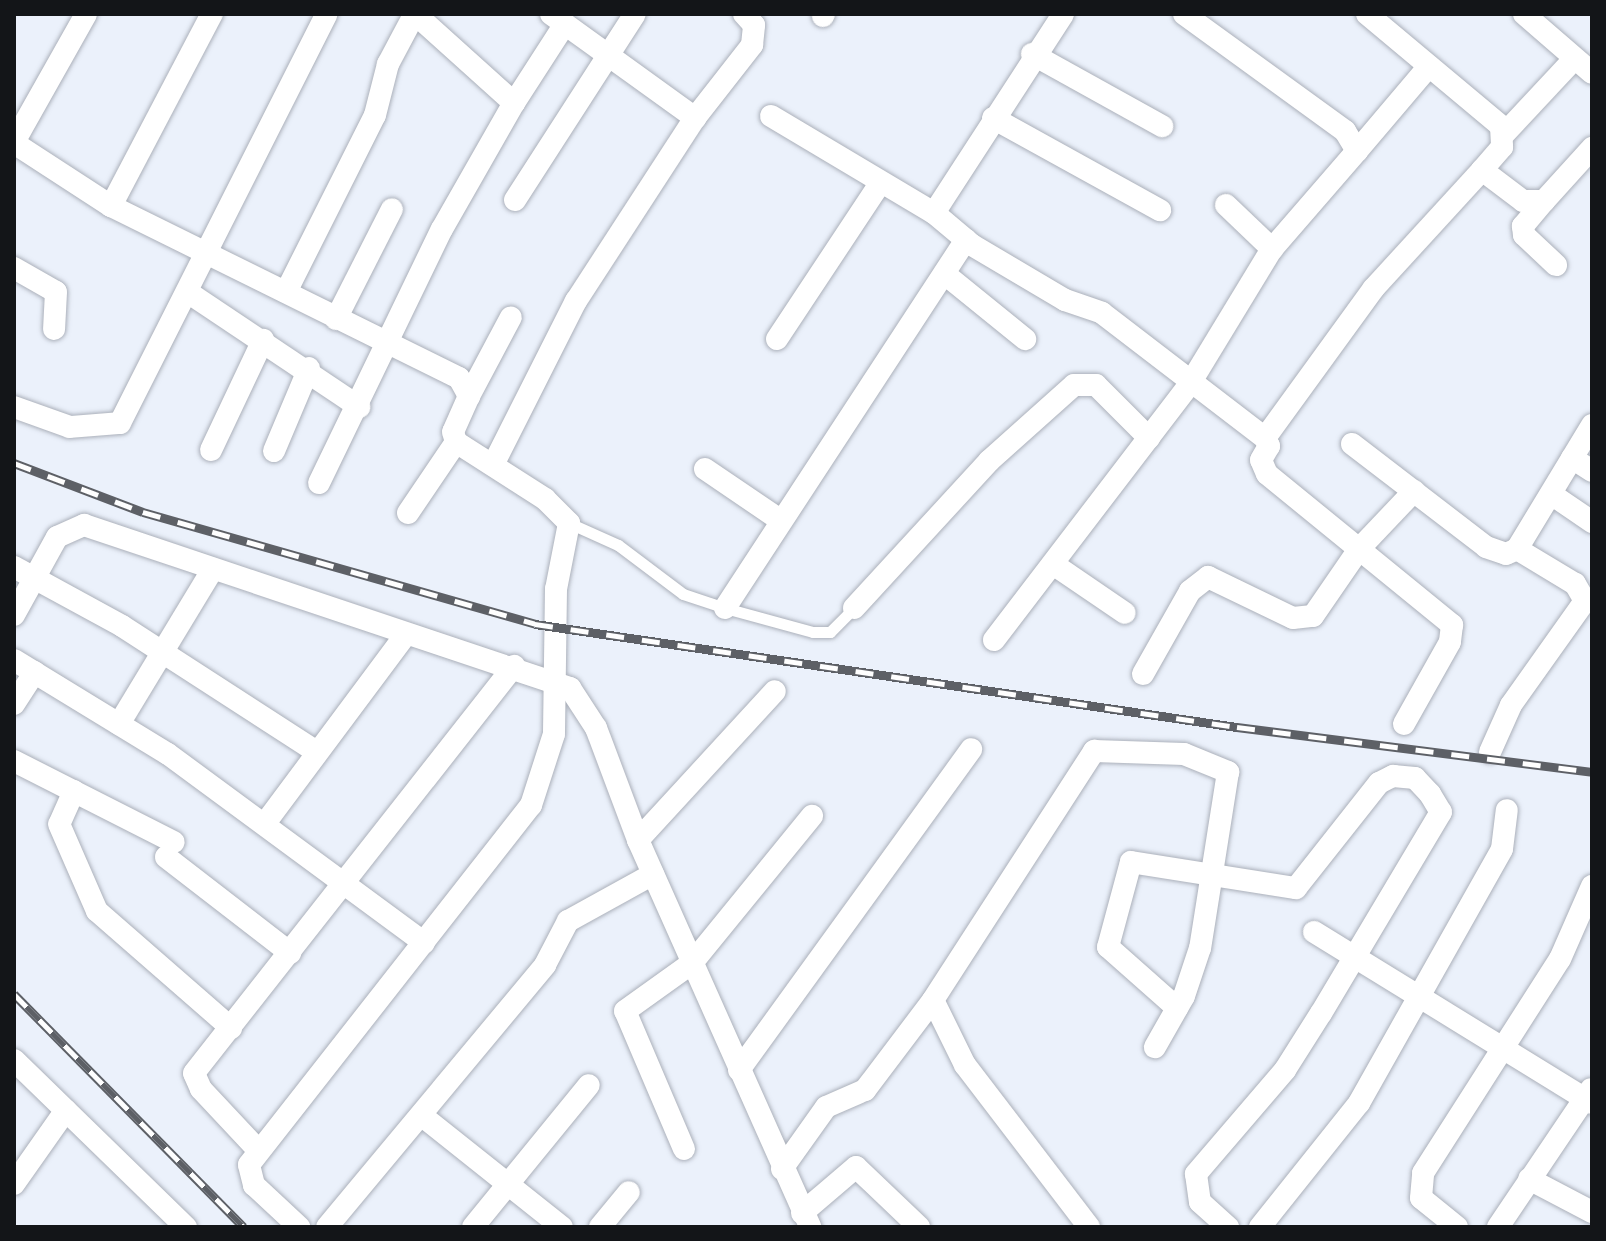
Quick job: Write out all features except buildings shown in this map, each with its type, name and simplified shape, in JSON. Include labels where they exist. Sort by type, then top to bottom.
[{"type":"street","points":[[86,14],[14,142],[111,206],[211,252],[336,319],[459,378],[469,396]]},
{"type":"street","points":[[111,206],[212,14]]},
{"type":"street","points":[[14,407],[70,427],[120,423],[211,252],[327,14]]},
{"type":"street","points":[[286,292],[375,115],[388,64],[415,14],[514,103]]},
{"type":"street","points":[[515,200],[635,14]]},
{"type":"street","points":[[493,465],[576,301],[695,118],[752,45],[754,25],[744,14]]},
{"type":"street","points":[[934,213],[1032,54],[1063,14]]},
{"type":"street","points":[[1184,14],[1345,131],[1357,151]]},
{"type":"street","points":[[1367,14],[1505,133]]},
{"type":"street","points":[[1524,14],[1592,73]]},
{"type":"street","points":[[319,483],[390,346],[442,229],[558,19],[695,118]]},
{"type":"street","points":[[1032,54],[1162,126]]},
{"type":"street","points":[[1265,438],[1374,288],[1482,170],[1505,133],[1574,59]]},
{"type":"street","points":[[994,640],[1056,566],[1191,382],[1272,249],[1429,66]]},
{"type":"street","points":[[771,116],[934,213],[966,240],[1065,300],[1102,313],[1265,438],[1269,446],[1261,460],[1267,474],[1452,625],[1450,642],[1404,724]]},
{"type":"street","points":[[993,118],[1160,210]]},
{"type":"street","points":[[1556,265],[1524,235],[1523,226],[1592,148]]},
{"type":"street","points":[[1482,170],[1523,201],[1544,201]]},
{"type":"street","points":[[777,339],[881,182]]},
{"type":"street","points":[[1226,205],[1272,249]]},
{"type":"street","points":[[336,319],[392,209]]},
{"type":"street","points":[[725,608],[780,520],[946,275],[966,240]]},
{"type":"street","points":[[14,268],[56,292],[54,329]]},
{"type":"street","points":[[946,275],[1025,339]]},
{"type":"street","points":[[189,293],[309,368],[359,407]]},
{"type":"street","points":[[299,1227],[250,1179],[249,1165],[531,805],[554,734],[551,678],[556,589],[569,523],[493,465],[456,442],[453,432],[511,317]]},
{"type":"street","points":[[211,450],[263,340]]},
{"type":"street","points":[[274,451],[309,368]]},
{"type":"street","points":[[854,608],[989,461],[1074,385],[1096,385],[1149,438]]},
{"type":"street","points":[[1517,549],[1592,425]]},
{"type":"street","points":[[408,513],[456,442]]},
{"type":"street","points":[[1352,444],[1497,553],[1517,549],[1575,584],[1585,601],[1511,705],[1490,752]]},
{"type":"street","points":[[1572,458],[1592,471]]},
{"type":"street","points":[[705,469],[780,520]]},
{"type":"street","points":[[1143,674],[1190,591],[1208,577],[1304,619],[1320,610],[1359,549],[1414,491]]},
{"type":"street","points":[[1551,494],[1592,522]]},
{"type":"street","points":[[14,615],[57,537],[74,524],[406,634],[551,678],[570,688],[588,712],[638,840],[806,1220],[856,1167],[919,1227]]},
{"type":"street","points":[[1056,566],[1125,613]]},
{"type":"street","points":[[14,567],[163,653],[317,752]]},
{"type":"street","points":[[119,724],[213,569]]},
{"type":"street","points":[[266,822],[406,634]]},
{"type":"street","points":[[14,660],[119,724],[266,822],[342,884],[424,943]]},
{"type":"street","points":[[259,1151],[195,1081],[194,1073],[514,666]]},
{"type":"street","points":[[14,704],[35,672]]},
{"type":"street","points":[[638,840],[775,691]]},
{"type":"street","points":[[739,1070],[971,749]]},
{"type":"street","points":[[782,1169],[826,1107],[865,1090],[933,1000],[1094,751],[1184,754],[1222,765],[1228,772],[1200,948],[1177,1008],[1155,1047]]},
{"type":"street","points":[[14,761],[74,791],[170,850],[290,953]]},
{"type":"street","points":[[1177,1008],[1111,952],[1108,934],[1131,862],[1211,871],[1296,888],[1379,783],[1393,776],[1415,778],[1441,812],[1285,1070],[1196,1174],[1200,1202],[1228,1227]]},
{"type":"street","points":[[74,791],[59,824],[97,911],[231,1028]]},
{"type":"street","points":[[1260,1227],[1332,1142],[1419,997],[1502,849],[1507,810]]},
{"type":"street","points":[[684,1149],[625,1011],[692,963],[812,816]]},
{"type":"street","points":[[327,1227],[545,965],[568,921],[653,874]]},
{"type":"street","points":[[1444,1223],[1421,1198],[1423,1173],[1565,949],[1592,886]]},
{"type":"street","points":[[1314,932],[1504,1049],[1590,1096],[1498,1227]]},
{"type":"street","points":[[933,1000],[965,1065],[1089,1227]]},
{"type":"street","points":[[14,1060],[186,1227]]},
{"type":"street","points":[[473,1227],[589,1085]]},
{"type":"street","points":[[14,1184],[66,1110]]},
{"type":"street","points":[[421,1115],[562,1227]]},
{"type":"street","points":[[1529,1179],[1592,1212]]},
{"type":"street","points":[[600,1227],[629,1192]]},
{"type":"lane","points":[[569,523],[618,545],[683,594],[725,608],[813,632],[830,632],[854,608]]},
{"type":"railway","points":[[14,463],[143,512],[535,624],[1237,727],[1592,772]]},
{"type":"railway","points":[[14,994],[244,1227]]}]
